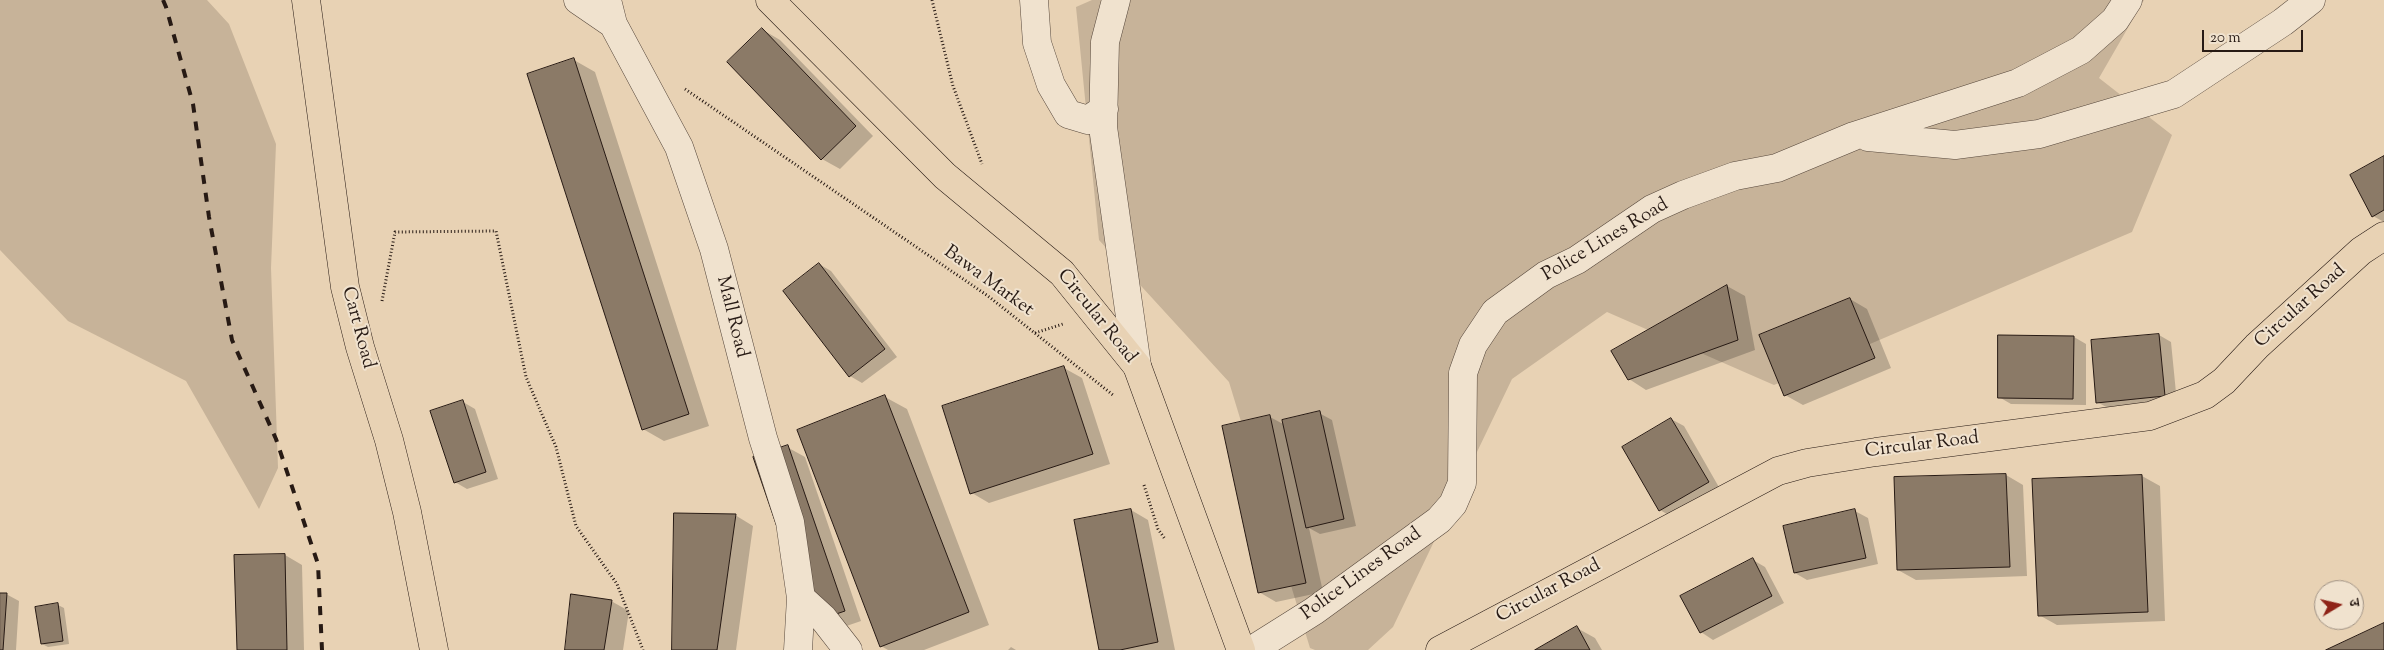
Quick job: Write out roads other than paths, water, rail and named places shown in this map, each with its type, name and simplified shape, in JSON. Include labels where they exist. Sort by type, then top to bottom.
[{"type":"main road","name":"Cart Road","points":[[306,0],[345,287],[360,347],[396,467],[434,650]]},
{"type":"main road","name":"Circular Road","points":[[770,0],[945,176],[1062,273],[1137,366],[1241,650]]},
{"type":"main road","name":"Circular Road","points":[[1440,650],[1778,471],[1807,463],[1876,452],[2150,416],[2186,404],[2205,395],[2224,381],[2257,346],[2354,258],[2384,236]]},
{"type":"street","points":[[578,0],[610,12]]},
{"type":"street","points":[[1034,0],[1038,43],[1051,85],[1068,114],[1088,120],[1104,109]]},
{"type":"street","points":[[1116,0],[1105,42],[1103,127],[1137,366]]},
{"type":"street","name":"Police Lines Road","points":[[1252,650],[1314,611],[1439,520],[1453,504],[1462,483],[1463,373],[1473,345],[1495,312],[1546,275],[1577,260],[1652,210],[1735,176],[1777,168],[1854,136],[2018,83],[2081,50],[2115,20],[2128,0]]},
{"type":"street","points":[[2237,53],[2287,0]]},
{"type":"street","points":[[1854,136],[1955,145],[2039,134],[2174,94],[2283,22],[2311,0]]},
{"type":"street","name":"Mall Road","points":[[610,12],[679,147],[714,249],[762,438],[790,522],[801,598],[798,650]]},
{"type":"street","points":[[801,598],[823,618],[848,650]]},
{"type":"railway","points":[[163,0],[193,104],[209,217],[232,340],[276,439],[318,564],[322,650]]}]
